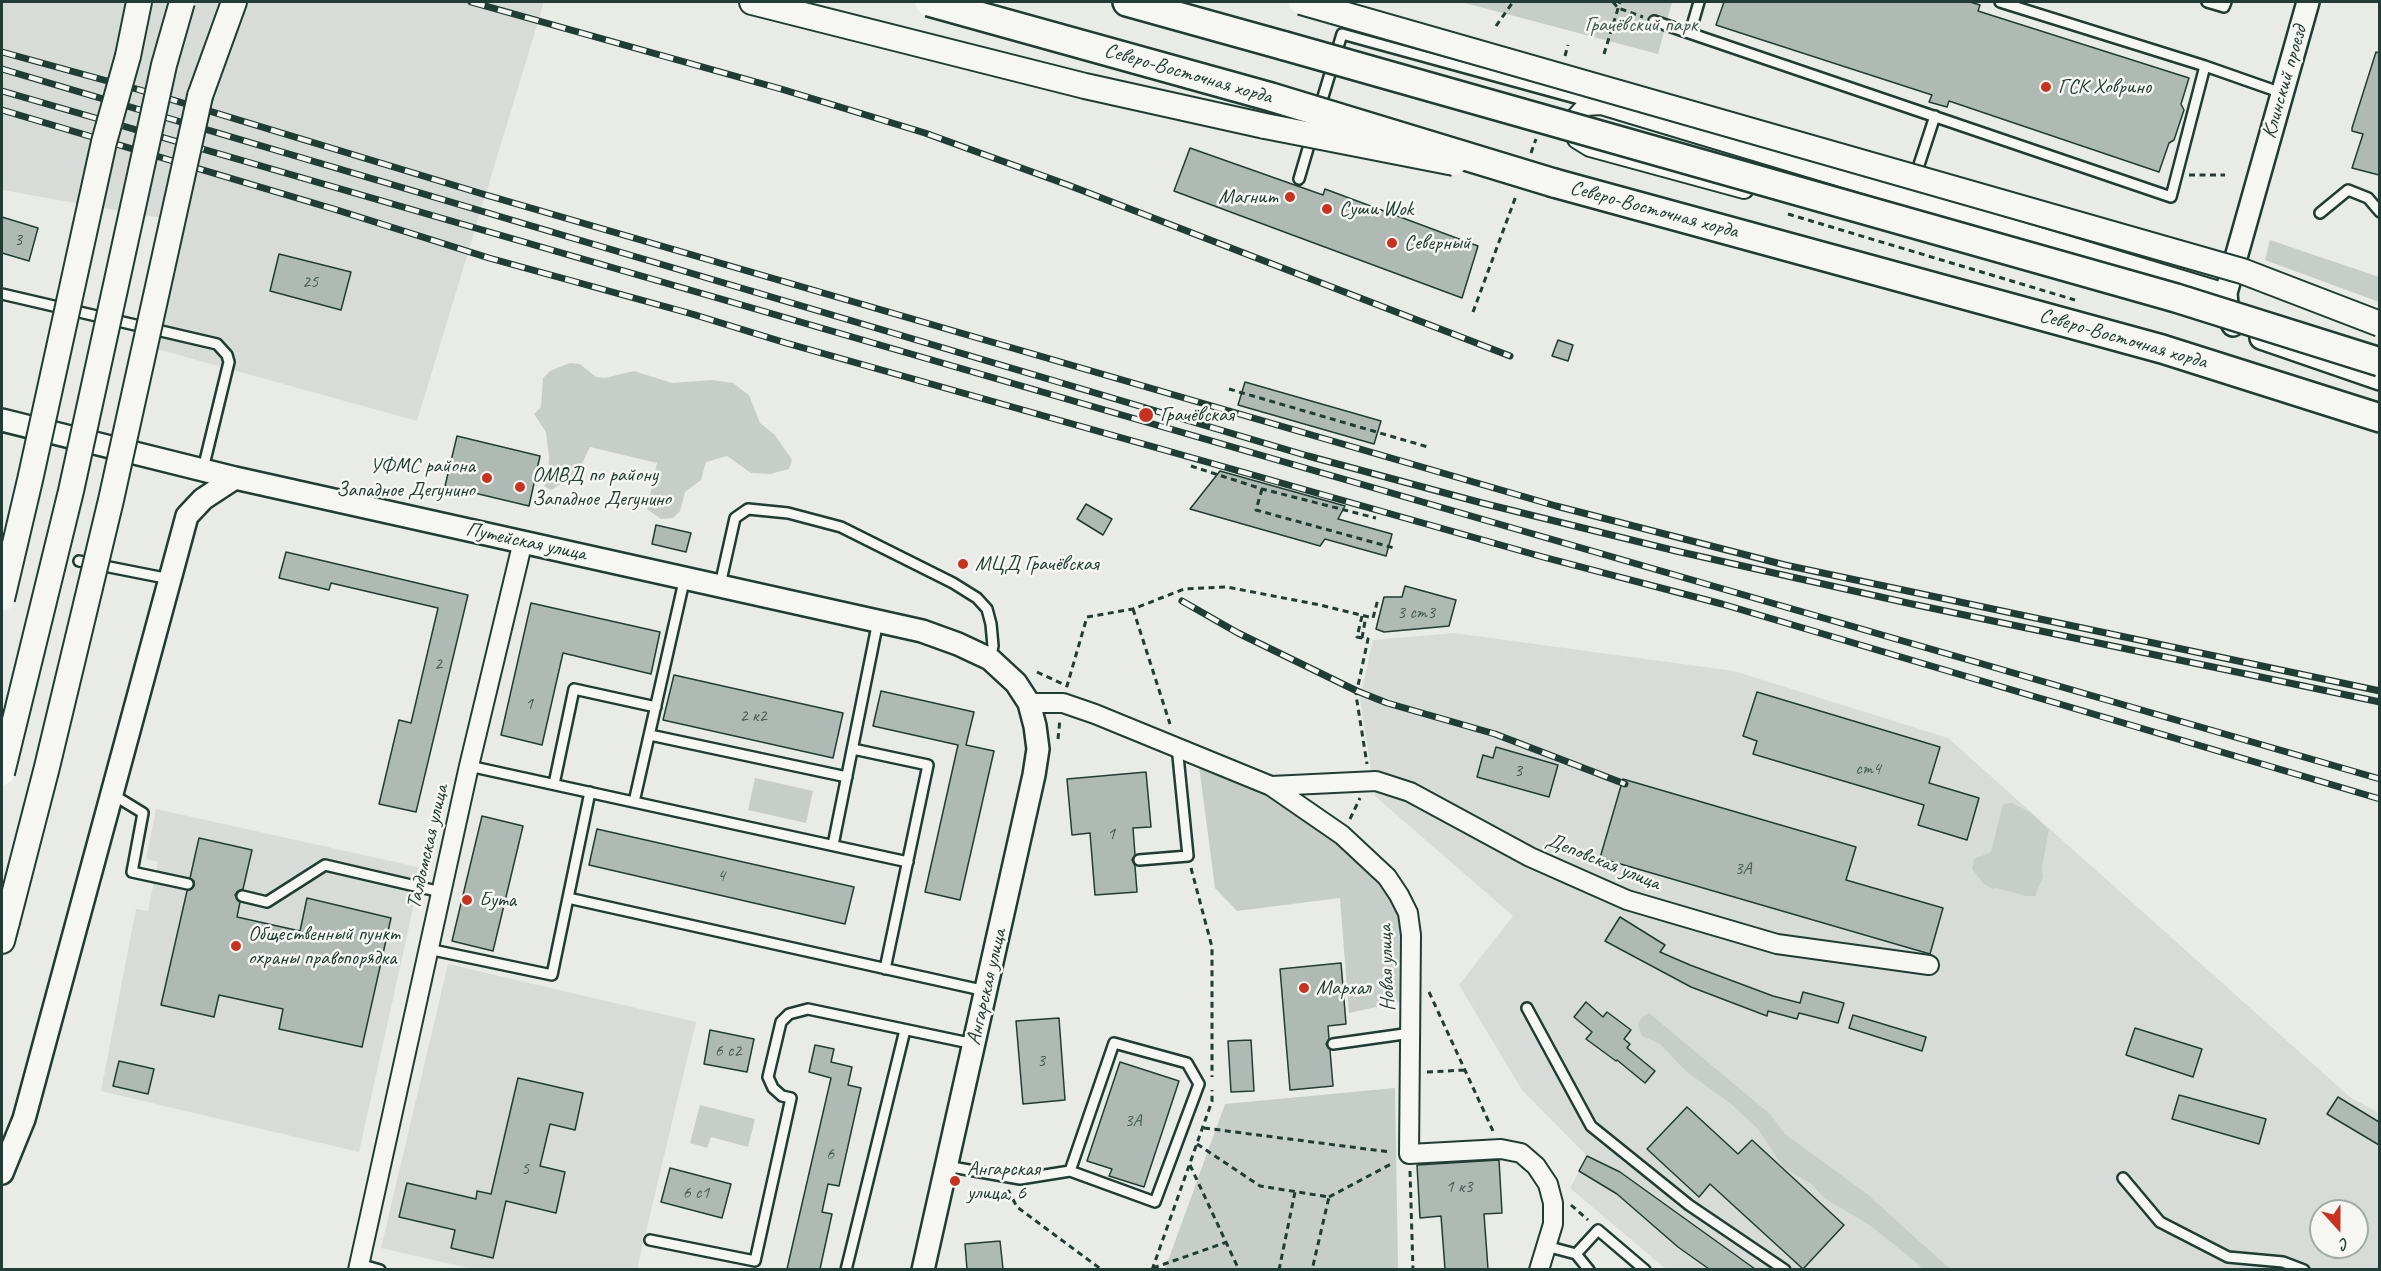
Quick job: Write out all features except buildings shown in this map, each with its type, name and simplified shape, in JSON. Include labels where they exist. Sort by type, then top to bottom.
[{"type":"main road","points":[[2,599],[104,142],[128,56],[137,2]]},
{"type":"main road","points":[[2,773],[70,491],[164,65],[182,2]]},
{"type":"main road","points":[[4,932],[44,778],[111,500],[200,96],[218,2]]},
{"type":"main road","points":[[200,96],[234,2]]},
{"type":"main road","points":[[752,2],[1085,86],[1264,126],[1554,183]]},
{"type":"main road","name":"Северо-Восточная хорда","points":[[930,2],[1271,97],[1554,183],[2162,349],[2379,418]]},
{"type":"main road","points":[[1127,2],[2176,298],[2379,362]]},
{"type":"main road","points":[[1301,2],[2231,268],[2379,324]]},
{"type":"street","name":"Клинский проезд","points":[[2226,293],[2308,2]]},
{"type":"street","points":[[2233,324],[1590,147],[1577,139],[1574,124],[1580,111],[1586,106],[1601,105],[1913,194],[2226,293],[2228,316],[2233,324],[2242,331],[2379,380]]},
{"type":"street","name":"Путейская улица","points":[[2,420],[235,478],[922,631],[990,659],[1016,682],[1029,703]]},
{"type":"street","points":[[2,1173],[24,1119],[187,516],[203,499],[235,478]]},
{"type":"street","name":"Талдомская улица","points":[[358,1267],[469,766],[523,541]]},
{"type":"street","name":"Новая улица","points":[[1029,703],[1063,703],[1177,746],[1271,786],[1342,835],[1387,877],[1400,895],[1408,913],[1412,954],[1409,1154]]},
{"type":"street","name":"Ангарская улица","points":[[923,1269],[1034,775],[1038,748],[1029,703]]},
{"type":"street","name":"Деповская улица","points":[[1271,786],[1369,781],[1410,792],[1530,857],[1627,900],[1777,944],[1929,965]]},
{"type":"street","points":[[1409,1154],[1501,1149],[1521,1153],[1536,1166],[1548,1184],[1553,1203],[1553,1224],[1539,1269]]},
{"type":"lane","points":[[1690,33],[1699,2]]},
{"type":"lane","points":[[2000,2],[2205,66],[2282,93]]},
{"type":"lane","points":[[2207,2],[2224,7],[2226,2]]},
{"type":"lane","points":[[1654,21],[2171,197],[2205,66]]},
{"type":"lane","points":[[1299,179],[1341,34],[1601,105]]},
{"type":"lane","points":[[1915,237],[1905,225],[1903,215],[1913,194],[1935,116]]},
{"type":"lane","points":[[2320,213],[2348,190],[2368,198],[2379,212]]},
{"type":"lane","points":[[2,294],[217,344],[227,355],[229,362],[203,469]]},
{"type":"lane","points":[[720,585],[735,518],[748,509],[788,513],[842,527],[978,598],[987,609],[991,624],[993,646],[990,659]]},
{"type":"lane","points":[[79,561],[170,579]]},
{"type":"lane","points":[[634,802],[685,577]]},
{"type":"lane","points":[[833,845],[878,621]]},
{"type":"lane","points":[[554,784],[574,689],[656,707]]},
{"type":"lane","points":[[650,735],[847,777]]},
{"type":"lane","points":[[1139,860],[1188,856],[1177,746]]},
{"type":"lane","points":[[853,749],[928,765],[885,969]]},
{"type":"lane","points":[[469,766],[908,862]]},
{"type":"lane","points":[[428,949],[552,975],[590,792]]},
{"type":"lane","points":[[112,794],[144,813],[132,872],[188,884]]},
{"type":"lane","points":[[242,897],[267,902],[325,865],[441,892]]},
{"type":"lane","points":[[568,898],[986,991]]},
{"type":"lane","points":[[1527,1008],[1591,1126],[1689,1205],[1785,1269]]},
{"type":"lane","points":[[650,1239],[755,1262],[792,1098],[782,1096],[773,1088],[768,1077],[781,1022],[789,1014],[807,1009],[974,1044]]},
{"type":"lane","points":[[846,1269],[905,1030]]},
{"type":"lane","points":[[1333,1044],[1411,1032]]},
{"type":"lane","points":[[946,1166],[1020,1179],[1070,1171],[1155,1202],[1199,1084],[1187,1063],[1114,1042],[1070,1171]]},
{"type":"lane","points":[[2123,1178],[2160,1222],[2228,1257],[2283,1262],[2304,1269]]},
{"type":"lane","points":[[1576,1254],[1598,1230],[1645,1269]]},
{"type":"lane","points":[[1546,1246],[1576,1254],[1589,1269]]},
{"type":"lane","points":[[358,1267],[380,1269]]},
{"type":"path","points":[[1496,26],[1513,2]]},
{"type":"path","points":[[1613,2],[1618,8],[1654,21]]},
{"type":"path","points":[[1604,54],[1620,2]]},
{"type":"path","points":[[1529,160],[1537,138]]},
{"type":"path","points":[[2178,175],[2225,175]]},
{"type":"path","points":[[1473,312],[1517,193]]},
{"type":"path","points":[[1784,213],[2082,302]]},
{"type":"path","points":[[1229,389],[1428,447]]},
{"type":"path","points":[[1191,466],[1262,489],[1376,518]]},
{"type":"path","points":[[1262,489],[1256,510],[1394,548]]},
{"type":"path","points":[[1037,672],[1067,686],[1087,617],[1133,609],[1184,589],[1227,587],[1373,618],[1378,600]]},
{"type":"path","points":[[1133,609],[1177,746]]},
{"type":"path","points":[[1342,835],[1369,781],[1356,695],[1368,639],[1357,637],[1364,616]]},
{"type":"path","points":[[1188,856],[1212,946],[1212,1077]]},
{"type":"path","points":[[1426,986],[1501,1149]]},
{"type":"path","points":[[1410,1073],[1465,1070]]},
{"type":"path","points":[[1152,1268],[1203,1128],[1212,1101],[1212,1089]]},
{"type":"path","points":[[1203,1128],[1409,1154]]},
{"type":"path","points":[[1197,1144],[1260,1186],[1329,1197],[1409,1154]]},
{"type":"path","points":[[1409,1154],[1413,1269]]},
{"type":"path","points":[[1190,1165],[1239,1269]]},
{"type":"path","points":[[999,1176],[1017,1207],[1102,1269]]},
{"type":"path","points":[[1279,1269],[1295,1192]]},
{"type":"path","points":[[1312,1269],[1329,1197]]},
{"type":"path","points":[[1152,1268],[1227,1242]]},
{"type":"shaded area","points":[[2,2],[544,2],[417,421],[146,346],[178,221],[2,190]]},
{"type":"shaded area","points":[[1454,633],[1734,671],[1948,738],[2350,1097],[2379,1113],[2379,1269],[1666,1269],[1570,1188],[1587,1156],[1522,1090],[1459,985],[1513,916],[1375,796],[1360,698],[1373,640]]},
{"type":"shaded area","points":[[156,809],[422,868],[359,1152],[101,1091],[136,909],[148,911],[158,862],[146,859]]},
{"type":"shaded area","points":[[448,964],[696,1022],[637,1269],[473,1269],[381,1248]]},
{"type":"green space","name":"Грачёвский парк","points":[[1461,2],[1672,2],[1658,54]]},
{"type":"green space","points":[[2270,240],[2379,277],[2379,302],[2265,260]]},
{"type":"green space","points":[[570,363],[580,364],[596,377],[605,378],[634,371],[672,383],[712,380],[733,383],[749,395],[760,423],[775,435],[792,460],[789,469],[770,474],[751,473],[727,456],[706,462],[701,480],[685,492],[680,511],[673,518],[661,519],[647,509],[657,463],[590,447],[577,474],[551,490],[544,486],[548,476],[549,457],[546,432],[534,414],[541,407],[543,378],[550,371]]},
{"type":"green space","points":[[1199,766],[1281,803],[1348,846],[1384,882],[1403,915],[1408,1000],[1349,1013],[1340,898],[1237,911],[1215,888]]},
{"type":"green space","points":[[755,778],[813,791],[806,823],[748,810]]},
{"type":"green space","points":[[2012,803],[2030,812],[2049,830],[2042,868],[2043,877],[2035,896],[1993,889],[1984,884],[1972,869],[1974,859],[1991,852],[2003,804]]},
{"type":"green space","points":[[1649,1013],[1770,1114],[1785,1134],[1867,1194],[1950,1269],[1924,1269],[1871,1226],[1826,1199],[1811,1184],[1783,1167],[1758,1129],[1730,1103],[1688,1073],[1660,1044],[1642,1036],[1638,1025],[1642,1017]]},
{"type":"green space","points":[[1395,1088],[1398,1269],[1165,1269],[1225,1104]]},
{"type":"green space","points":[[700,1105],[755,1119],[748,1147],[711,1137],[707,1148],[690,1143]]},
{"type":"railway","points":[[471,2],[781,89],[925,133],[1068,185],[1510,356]]},
{"type":"railway","points":[[2,52],[140,90],[486,195],[1556,506],[1785,565],[2380,691]]},
{"type":"railway","points":[[2,69],[1308,456],[1482,503],[1676,551],[1912,604],[2380,702]]},
{"type":"railway","points":[[2,91],[2380,779]]},
{"type":"railway","points":[[2,110],[489,258],[1543,557],[1722,604],[2380,799]]},
{"type":"railway","points":[[1182,601],[1238,633],[1357,691],[1387,703],[1495,734],[1625,784]]},
{"type":"place","name":"ГСК Ховрино","points":[[2046,87]]},
{"type":"place","name":"Магнит","points":[[1290,197]]},
{"type":"place","name":"Суши Wok","points":[[1327,209]]},
{"type":"place","name":"Северный","points":[[1392,243]]},
{"type":"place","name":"Грачёвская","points":[[1146,415]]},
{"type":"place","name":"УФМС района Западное Дегунино","points":[[487,478]]},
{"type":"place","name":"ОМВД по району Западное Дегунино","points":[[520,487]]},
{"type":"place","name":"МЦД Грачёвская","points":[[963,564]]},
{"type":"place","name":"Бута","points":[[467,900]]},
{"type":"place","name":"Общественный пункт охраны правопорядка","points":[[236,946]]},
{"type":"place","name":"Мархал","points":[[1304,988]]},
{"type":"place","name":"Ангарская улица, 6","points":[[955,1181]]}]
